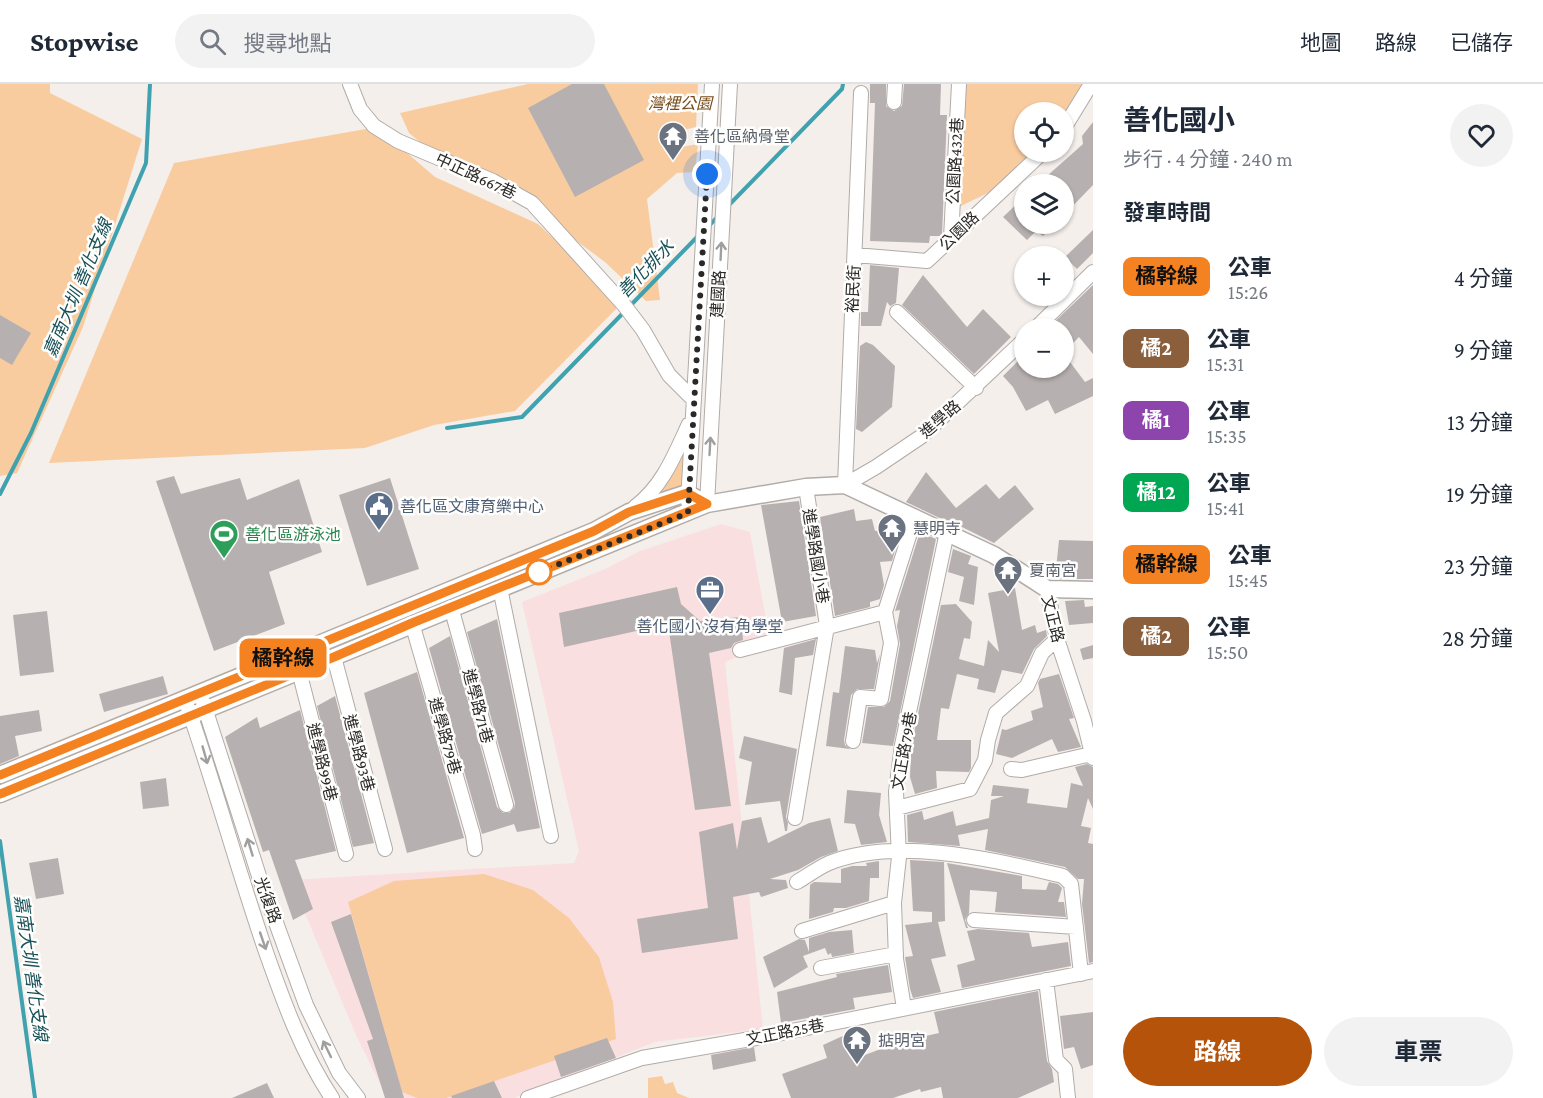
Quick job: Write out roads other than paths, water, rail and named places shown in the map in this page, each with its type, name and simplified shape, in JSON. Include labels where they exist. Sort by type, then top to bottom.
[{"type":"main road","name":"文正路","points":[[707,504],[806,487],[844,485],[994,555],[1047,589]]},
{"type":"main road","points":[[0,775],[594,531],[629,512],[687,493],[707,504]]},
{"type":"main road","points":[[0,794],[451,607],[707,504]]},
{"type":"main road","points":[[1047,589],[1093,590]]},
{"type":"street","name":"中正路667巷","points":[[350,84],[360,109],[374,126],[398,141],[493,181],[532,203],[624,305],[644,330],[669,375],[694,400]]},
{"type":"street","name":"建國路","points":[[688,513],[687,493],[712,84]]},
{"type":"street","name":"建國路","points":[[707,504],[730,84]]},
{"type":"street","points":[[894,102],[895,84]]},
{"type":"street","name":"公園路432巷","points":[[951,238],[959,84]]},
{"type":"street","points":[[1074,112],[1091,84]]},
{"type":"street","name":"裕民街","points":[[844,485],[861,93]]},
{"type":"street","name":"公園路","points":[[855,255],[927,261],[1032,162]]},
{"type":"street","points":[[1046,318],[1093,272]]},
{"type":"street","points":[[897,312],[976,388]]},
{"type":"street","name":"進學路","points":[[844,485],[922,436],[976,388],[1014,350]]},
{"type":"street","points":[[629,512],[649,497],[658,484],[692,416]]},
{"type":"street","name":"進學路國小巷","points":[[806,487],[827,626]]},
{"type":"street","points":[[853,741],[860,698],[881,699],[891,642],[885,612],[915,517]]},
{"type":"street","name":"文正路79巷","points":[[904,1008],[896,954],[894,903],[899,851],[896,792],[902,745],[946,532]]},
{"type":"street","points":[[500,588],[551,836]]},
{"type":"street","name":"文正路","points":[[1047,589],[1057,639],[1084,721],[1092,756]]},
{"type":"street","name":"進學路71巷","points":[[451,607],[506,804]]},
{"type":"street","points":[[740,650],[885,612]]},
{"type":"street","name":"進學路79巷","points":[[412,623],[473,835],[475,849]]},
{"type":"street","points":[[795,818],[827,626]]},
{"type":"street","points":[[897,808],[970,789],[985,760],[996,713],[1027,686],[1042,653],[1057,639]]},
{"type":"street","name":"進學路93巷","points":[[334,657],[385,849]]},
{"type":"street","name":"進學路99巷","points":[[299,671],[346,854]]},
{"type":"street","name":"光復路","points":[[192,697],[206,709],[260,876],[306,1005],[339,1073],[358,1098]]},
{"type":"street","name":"光復路","points":[[192,697],[191,716],[201,741],[242,883],[286,1009],[315,1074],[332,1098]]},
{"type":"street","points":[[1011,769],[1022,770],[1092,756]]},
{"type":"street","points":[[797,882],[828,864],[862,854],[899,851],[990,859],[1063,876],[1071,884],[1076,927],[1087,973]]},
{"type":"street","points":[[802,931],[894,903]]},
{"type":"street","points":[[974,920],[1076,927]]},
{"type":"street","points":[[821,968],[896,954]]},
{"type":"street","name":"文正路25巷","points":[[528,1098],[642,1058],[1087,973]]},
{"type":"street","points":[[1046,980],[1056,1060],[1065,1069],[1068,1098]]},
{"type":"waterway","name":"嘉南大圳 善化支線","points":[[0,494],[31,433],[146,163],[150,84]]},
{"type":"waterway","name":"善化排水","points":[[727,207],[842,89],[843,84]]},
{"type":"waterway","name":"善化排水","points":[[708,227],[719,215]]},
{"type":"waterway","name":"善化排水","points":[[630,306],[698,236]]},
{"type":"waterway","name":"善化排水","points":[[447,428],[522,417],[625,311]]},
{"type":"waterway","name":"嘉南大圳 善化支線","points":[[0,841],[35,1098]]},
{"type":"place","name":"善化區納骨堂","points":[[673,162]]},
{"type":"place","name":"善化區文康育樂中心","points":[[379,532]]},
{"type":"place","name":"慧明寺","points":[[892,554]]},
{"type":"place","name":"善化區游泳池","points":[[224,560]]},
{"type":"place","name":"夏南宮","points":[[1008,596]]},
{"type":"place","name":"善化國小 沒有角學堂","points":[[710,616]]},
{"type":"place","name":"掂明宮","points":[[857,1066]]},
{"type":"park label","name":"灣裡公園","points":[[680,103]]}]
